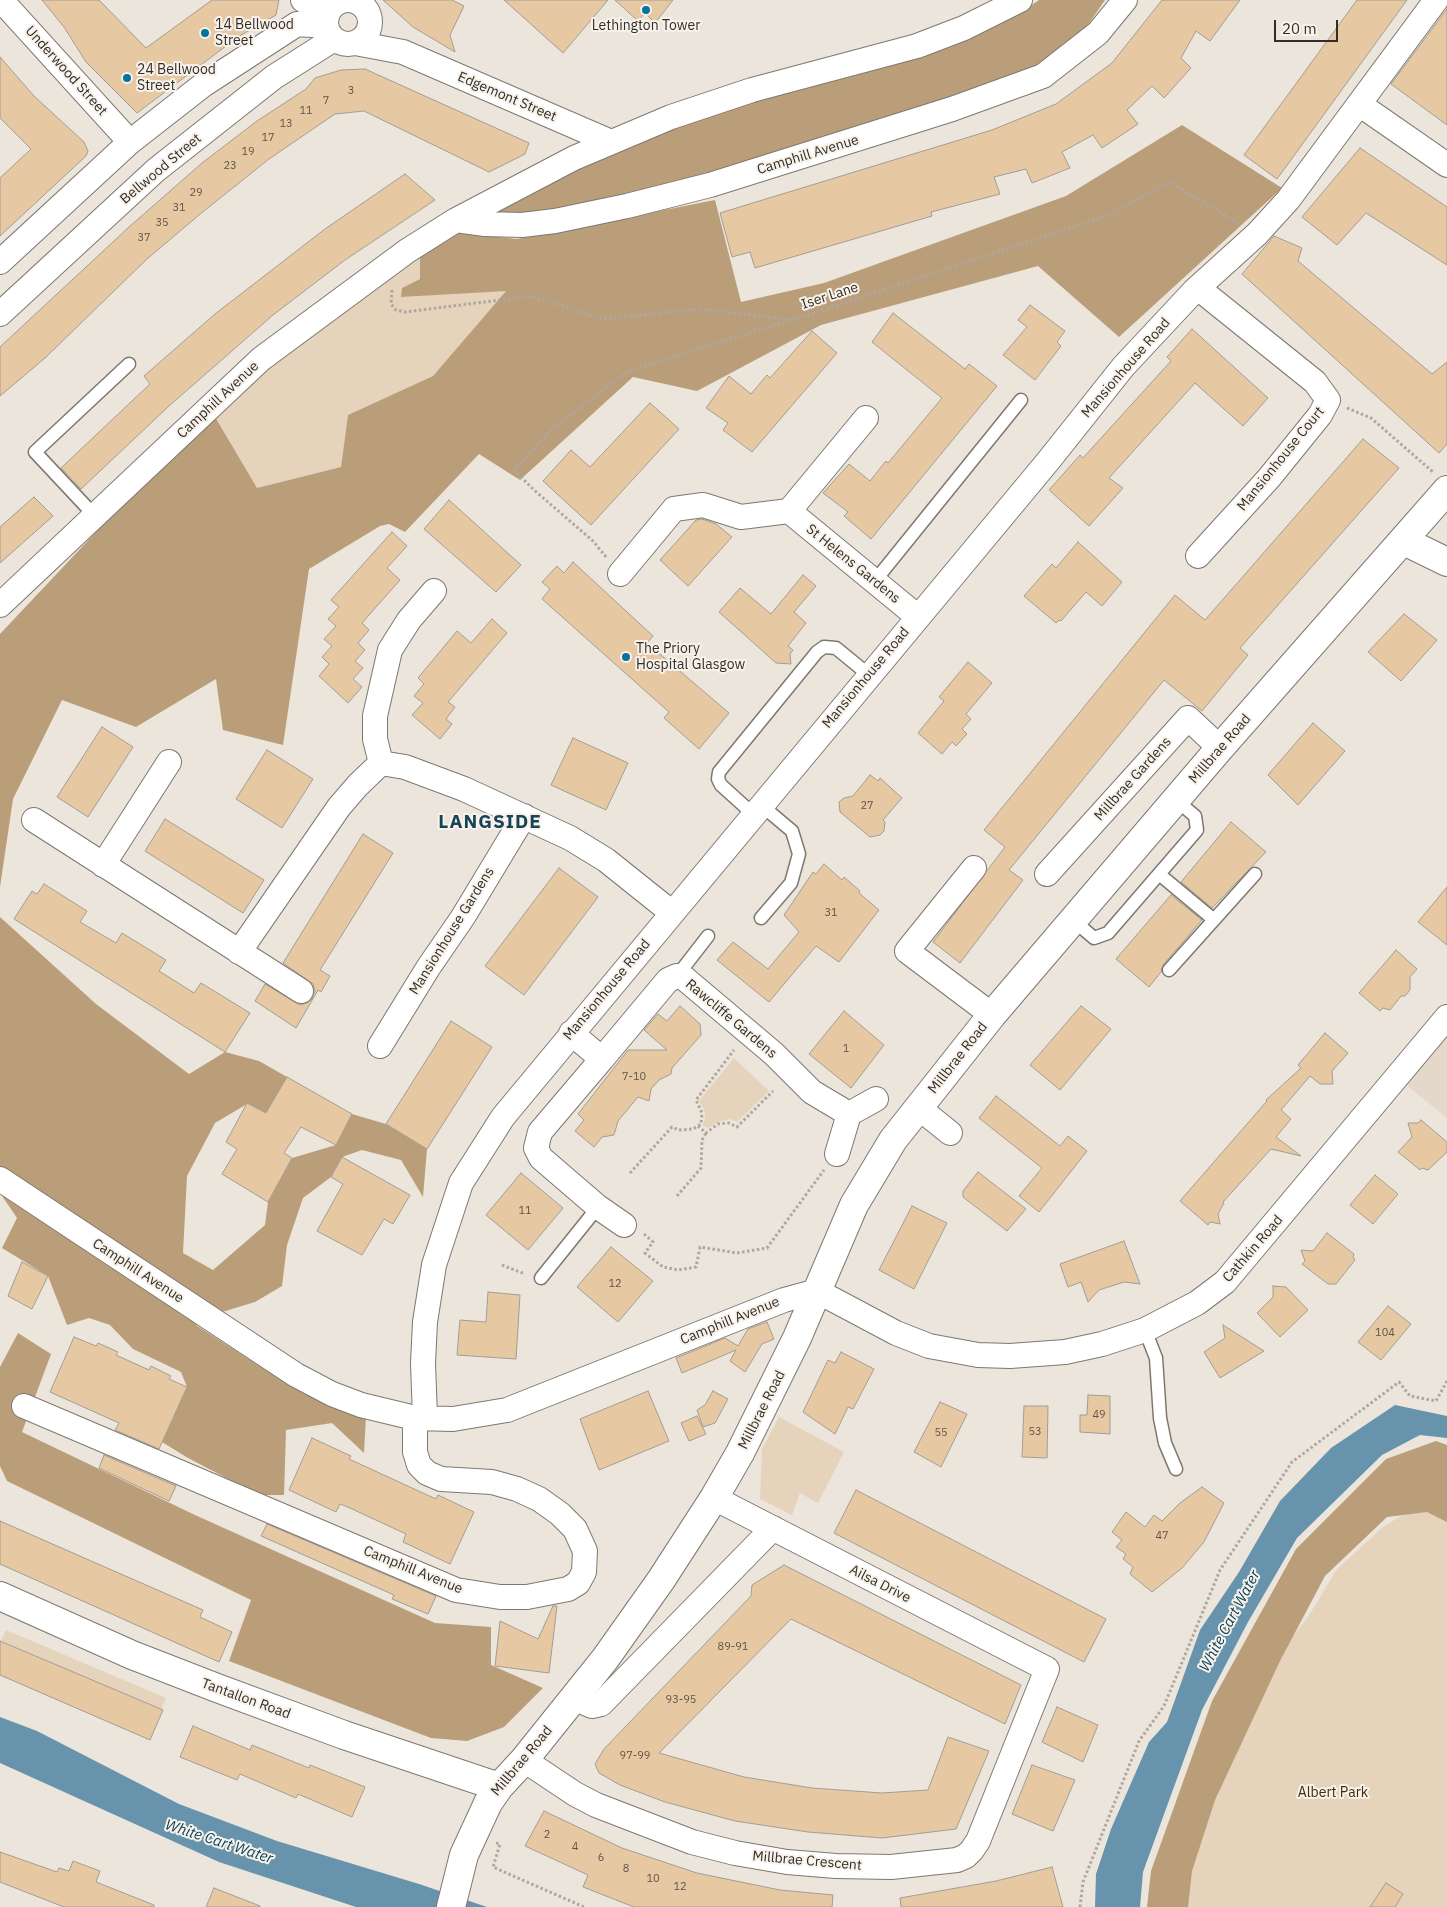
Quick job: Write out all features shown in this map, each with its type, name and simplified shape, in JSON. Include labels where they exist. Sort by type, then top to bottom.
[{"type":"street","name":"Underwood Street","points":[[1,0],[130,142]]},
{"type":"street","name":"Edgemont Street","points":[[303,0],[336,31],[403,52],[611,142]]},
{"type":"street","points":[[0,262],[130,142],[203,85],[297,24],[364,37],[370,22],[365,8],[352,0],[343,1],[335,5],[336,31]]},
{"type":"street","name":"Camphill Avenue","points":[[0,605],[261,360],[407,251],[456,220],[524,182],[671,117],[752,90],[917,46],[964,28],[1020,0]]},
{"type":"street","name":"Camphill Avenue","points":[[456,220],[485,224],[522,225],[556,221],[627,206],[710,185],[952,109],[1043,76],[1098,33],[1125,0]]},
{"type":"street","name":"Mansionhouse Road","points":[[420,1418],[425,1322],[432,1275],[447,1221],[461,1183],[503,1117],[671,912],[1049,460],[1122,367],[1198,288],[1257,234],[1288,200],[1436,0]]},
{"type":"street","name":"Edgemont Street","points":[[370,22],[403,52]]},
{"type":"street","name":"Bellwood Street","points":[[0,314],[156,170],[336,31]]},
{"type":"street","points":[[1359,104],[1447,165]]},
{"type":"street","name":"Mansionhouse Court","points":[[1198,288],[1315,382],[1328,400],[1320,415],[1269,478],[1198,556]]},
{"type":"street","points":[[620,574],[674,509],[703,505],[741,517],[789,512],[866,418]]},
{"type":"street","name":"Millbrae Road","points":[[451,1907],[468,1846],[488,1803],[498,1787],[524,1760],[605,1660],[661,1580],[714,1498],[769,1396],[854,1205],[893,1140],[992,1015],[1073,920],[1220,748],[1404,541],[1444,484]]},
{"type":"street","name":"St Helens Gardens","points":[[789,512],[918,617]]},
{"type":"street","points":[[1404,541],[1447,562]]},
{"type":"street","points":[[381,763],[375,739],[375,716],[390,650],[409,620],[434,591]]},
{"type":"street","name":"Millbrae Gardens","points":[[1047,874],[1188,718],[1220,748]]},
{"type":"street","points":[[103,865],[169,762]]},
{"type":"street","points":[[381,763],[430,776],[570,838],[606,860],[671,912]]},
{"type":"street","points":[[239,952],[340,807],[358,785],[381,763]]},
{"type":"street","name":"Mansionhouse Gardens","points":[[380,1046],[428,968],[463,917],[524,816]]},
{"type":"street","points":[[34,820],[301,991]]},
{"type":"street","points":[[974,868],[907,951],[992,1015]]},
{"type":"street","name":"Rawcliffe Gardens","points":[[624,1225],[598,1207],[541,1158],[536,1148],[540,1132],[668,980],[677,976],[684,978],[774,1054],[812,1092],[849,1114]]},
{"type":"street","name":"Cathkin Road","points":[[817,1291],[896,1333],[929,1346],[978,1355],[1010,1356],[1065,1352],[1102,1344],[1145,1330],[1197,1303],[1225,1282],[1447,1017]]},
{"type":"street","points":[[571,1033],[602,1059]]},
{"type":"street","points":[[837,1154],[849,1114],[876,1099]]},
{"type":"street","points":[[919,1108],[950,1133]]},
{"type":"street","name":"Camphill Avenue","points":[[0,1179],[296,1375],[332,1394],[361,1405],[420,1418],[453,1419],[507,1410],[784,1300],[817,1291]]},
{"type":"street","name":"Camphill Avenue","points":[[24,1406],[456,1590],[500,1597],[527,1597],[568,1589],[578,1583],[584,1572],[585,1550],[575,1529],[560,1514],[539,1499],[517,1489],[483,1481],[441,1479],[427,1473],[419,1466],[415,1452],[420,1418]]},
{"type":"street","name":"Ailsa Drive","points":[[714,1498],[1047,1669]]},
{"type":"street","points":[[574,1698],[592,1706],[601,1704],[773,1528]]},
{"type":"street","name":"Tantallon Road","points":[[0,1596],[132,1655],[217,1688],[344,1735],[498,1787]]},
{"type":"street","name":"Millbrae Crescent","points":[[524,1760],[575,1794],[596,1805],[692,1842],[735,1854],[787,1862],[836,1866],[892,1867],[957,1860],[966,1856],[978,1841],[1047,1669]]},
{"type":"lane","points":[[94,515],[36,452],[130,364]]},
{"type":"lane","points":[[874,582],[1020,400]]},
{"type":"lane","points":[[761,918],[791,883],[798,854],[792,831],[721,785],[718,779],[719,772],[816,652],[824,648],[836,648],[869,675]]},
{"type":"lane","points":[[1073,920],[1094,938],[1108,933],[1197,830],[1195,816],[1176,800]]},
{"type":"lane","points":[[1159,874],[1213,919]]},
{"type":"lane","points":[[1169,970],[1255,874]]},
{"type":"lane","points":[[677,976],[708,936]]},
{"type":"lane","points":[[541,1277],[598,1207]]},
{"type":"lane","points":[[1145,1330],[1156,1358],[1160,1418],[1165,1443],[1176,1469]]},
{"type":"path","name":"Iser Lane","points":[[396,284],[390,293],[390,304],[396,310],[405,312],[427,311],[532,296],[600,318],[700,309],[794,320],[1108,215],[1169,182],[1257,234]]},
{"type":"path","points":[[620,574],[593,541],[534,490],[514,470],[551,430],[628,370],[794,320]]},
{"type":"path","points":[[1328,400],[1371,418],[1444,484]]},
{"type":"path","points":[[630,1173],[672,1127],[680,1130],[693,1129],[700,1124],[702,1113],[696,1100],[749,1032]]},
{"type":"path","points":[[678,1196],[701,1168],[702,1140],[706,1133],[718,1124],[729,1123],[737,1127],[773,1091]]},
{"type":"path","points":[[698,1126],[706,1133]]},
{"type":"path","points":[[624,1225],[635,1226],[653,1242],[645,1253],[663,1267],[678,1270],[696,1267],[700,1247],[737,1253],[767,1248],[837,1154]]},
{"type":"path","points":[[502,1265],[531,1277],[541,1277]]},
{"type":"path","points":[[1080,1907],[1083,1882],[1139,1741],[1164,1706],[1220,1570],[1292,1462],[1399,1382],[1410,1396],[1436,1401],[1447,1381]]},
{"type":"path","points":[[468,1846],[500,1844],[493,1867],[584,1907]]},
{"type":"shaded area","points":[[1039,0],[1105,0],[1083,32],[1043,64],[987,89],[700,179],[524,219],[494,212],[601,157],[714,109],[934,52],[1017,15]]},
{"type":"shaded area","points":[[1182,125],[1282,188],[1119,337],[1038,266],[821,325],[697,391],[633,377],[520,480],[479,454],[405,532],[389,524],[380,526],[309,569],[283,745],[223,730],[216,679],[136,727],[62,700],[13,799],[0,887],[0,634],[211,410],[257,488],[341,467],[348,415],[433,376],[506,291],[401,297],[402,288],[420,279],[420,252],[454,232],[517,239],[715,200],[741,302],[824,283],[1066,196]]},
{"type":"shaded area","points":[[0,917],[96,1004],[189,1074],[225,1052],[259,1061],[287,1077],[266,1113],[247,1104],[215,1123],[187,1176],[183,1253],[213,1270],[265,1225],[268,1202],[292,1158],[336,1145],[352,1114],[386,1124],[427,1149],[423,1197],[401,1160],[362,1150],[342,1157],[331,1177],[303,1198],[287,1245],[282,1286],[255,1302],[222,1312],[196,1325],[267,1371],[366,1416],[364,1453],[332,1423],[286,1430],[284,1495],[259,1495],[188,1458],[162,1442],[187,1387],[181,1372],[133,1349],[110,1325],[89,1318],[67,1325],[48,1276],[2,1248],[17,1218],[0,1193]]},
{"type":"shaded area","points":[[1447,1036],[1447,1118],[1406,1085]]},
{"type":"shaded area","points":[[18,1333],[51,1354],[22,1432],[195,1515],[435,1623],[491,1627],[491,1665],[543,1688],[504,1727],[467,1741],[431,1738],[229,1661],[251,1600],[7,1481],[0,1466],[0,1367]]},
{"type":"shaded area","points":[[1436,1441],[1447,1445],[1447,1522],[1427,1512],[1387,1517],[1325,1576],[1280,1661],[1215,1800],[1192,1871],[1188,1907],[1147,1907],[1151,1871],[1212,1701],[1296,1549],[1386,1459]]},
{"type":"green space","points":[[420,252],[420,279],[402,288],[401,297],[507,290],[433,376],[348,415],[341,467],[257,488],[211,410]]},
{"type":"green space","points":[[734,1058],[769,1091],[737,1122],[730,1119],[718,1122],[708,1128],[702,1125],[705,1120],[704,1109],[699,1101]]},
{"type":"green space","points":[[779,1417],[844,1452],[818,1503],[800,1493],[792,1515],[760,1499],[762,1449]]},
{"type":"green space","name":"Albert Park","points":[[1427,1500],[1447,1508],[1447,1907],[1176,1907],[1179,1865],[1273,1661],[1308,1617],[1337,1569],[1383,1527]]},
{"type":"green space","points":[[6,1630],[166,1698],[161,1710],[1,1641]]},
{"type":"water","name":"White Cart Water","points":[[1395,1405],[1447,1416],[1447,1438],[1420,1435],[1382,1455],[1297,1538],[1248,1622],[1202,1710],[1143,1872],[1140,1907],[1095,1907],[1096,1874],[1111,1829],[1149,1742],[1167,1722],[1200,1630],[1239,1572],[1280,1501],[1331,1448]]},
{"type":"water","name":"White Cart Water","points":[[0,1717],[37,1731],[179,1804],[277,1841],[419,1884],[487,1907],[356,1907],[219,1862],[0,1763]]},
{"type":"building","points":[[42,0],[99,0],[146,48],[212,0],[279,0],[276,15],[238,37],[137,113],[86,62],[64,27]]},
{"type":"building","points":[[383,0],[452,0],[464,6],[450,35],[455,52],[413,27]]},
{"type":"building","points":[[504,0],[608,0],[563,53]]},
{"type":"building","name":"Lethington Tower","points":[[615,0],[673,0],[655,23],[645,13],[638,21]]},
{"type":"building","points":[[1162,0],[1240,0],[1210,41],[1196,31],[1181,58],[1191,68],[1164,98],[1152,86],[1127,110],[1138,124],[1102,148],[1093,135],[1062,152],[1070,168],[1032,183],[1026,169],[994,177],[1000,194],[931,212],[932,216],[755,268],[750,252],[732,257],[720,213],[992,130],[1056,104],[1112,63]]},
{"type":"building","points":[[1357,0],[1407,0],[1277,179],[1244,155]]},
{"type":"building","points":[[1447,9],[1447,125],[1391,84]]},
{"type":"building","points":[[0,57],[34,96],[84,142],[88,151],[86,156],[0,236],[0,178],[31,149],[0,118]]},
{"type":"building","points":[[365,69],[529,143],[525,154],[489,172],[364,111],[335,114],[269,159],[199,215],[147,259],[45,358],[0,396],[0,347],[129,227],[202,163],[257,121],[306,89],[315,78],[341,70]]},
{"type":"building","points":[[1360,148],[1447,207],[1447,265],[1366,213],[1337,245],[1302,217]]},
{"type":"building","points":[[405,174],[435,200],[345,260],[273,315],[169,406],[81,489],[61,468],[150,384],[144,376],[215,314],[325,229]]},
{"type":"building","points":[[1274,236],[1302,248],[1298,261],[1432,374],[1447,362],[1447,444],[1439,453],[1242,274]]},
{"type":"building","points":[[1030,305],[1065,331],[1057,342],[1061,346],[1035,380],[1003,355],[1027,327],[1018,320]]},
{"type":"building","points":[[893,313],[965,369],[969,364],[997,386],[871,539],[844,516],[848,512],[823,493],[849,464],[870,481],[886,461],[888,463],[942,398],[872,342]]},
{"type":"building","points":[[1192,329],[1268,398],[1243,426],[1195,383],[1109,478],[1123,488],[1089,526],[1049,490],[1080,455],[1083,458],[1171,361],[1167,357]]},
{"type":"building","points":[[812,331],[837,353],[752,452],[723,430],[728,423],[706,408],[729,376],[751,394],[767,375],[770,378]]},
{"type":"building","points":[[650,403],[679,429],[591,525],[543,481],[571,450],[590,467]]},
{"type":"building","points":[[1363,439],[1399,468],[1240,648],[1248,655],[1202,711],[1164,680],[1009,870],[1023,880],[960,963],[933,942],[1005,847],[984,830],[1175,595],[1205,620]]},
{"type":"building","points":[[34,497],[53,516],[0,563],[0,527]]},
{"type":"building","points":[[449,500],[521,565],[496,592],[424,529]]},
{"type":"building","points":[[702,519],[716,524],[732,537],[688,586],[660,560],[696,520]]},
{"type":"building","points":[[392,532],[407,546],[387,568],[400,580],[362,623],[369,630],[358,643],[365,650],[355,661],[363,668],[353,679],[362,687],[348,703],[319,676],[329,664],[322,657],[332,646],[324,639],[336,626],[328,619],[339,607],[331,600]]},
{"type":"building","points":[[1078,542],[1122,582],[1102,606],[1086,592],[1061,621],[1059,620],[1056,623],[1024,596],[1052,564],[1056,568]]},
{"type":"building","name":"The Priory Hospital Glasgow","points":[[573,562],[653,636],[647,643],[729,713],[699,749],[664,718],[669,712],[542,599],[550,589],[542,582],[557,566],[564,573]]},
{"type":"building","points":[[803,575],[816,586],[794,612],[806,623],[788,646],[793,650],[790,654],[791,664],[776,663],[719,612],[740,588],[771,614]]},
{"type":"building","points":[[1404,614],[1437,640],[1401,681],[1368,652]]},
{"type":"building","points":[[492,619],[507,633],[448,702],[455,707],[446,719],[452,724],[440,739],[412,715],[423,703],[414,696],[424,684],[418,678],[457,631],[471,643]]},
{"type":"building","points":[[968,662],[992,683],[966,714],[971,719],[962,729],[967,734],[956,746],[952,742],[942,754],[918,733],[944,701],[939,697]]},
{"type":"building","points":[[1313,723],[1345,751],[1298,805],[1268,775]]},
{"type":"building","points":[[102,727],[133,747],[88,817],[57,797]]},
{"type":"building","points":[[573,738],[628,763],[606,810],[551,785]]},
{"type":"building","points":[[267,750],[313,779],[282,828],[236,799]]},
{"type":"building","points":[[870,775],[878,781],[880,778],[902,798],[883,820],[885,822],[884,831],[880,835],[870,837],[840,812],[839,802],[844,798],[853,796]]},
{"type":"building","points":[[165,819],[264,880],[243,913],[145,851]]},
{"type":"building","points":[[1231,822],[1266,852],[1212,908],[1181,882]]},
{"type":"building","points":[[363,834],[393,853],[320,970],[330,976],[321,992],[318,990],[296,1028],[255,1001],[265,984],[300,1005],[312,999],[315,991],[313,984],[283,963]]},
{"type":"building","points":[[824,864],[842,880],[844,877],[879,910],[839,962],[816,946],[769,1002],[717,960],[733,942],[768,969],[799,932],[784,915],[813,872],[816,874]]},
{"type":"building","points":[[559,868],[598,897],[524,995],[485,966]]},
{"type":"building","points":[[44,884],[87,911],[80,922],[116,943],[122,933],[166,960],[159,971],[194,993],[201,983],[250,1013],[225,1052],[14,919],[32,891],[37,894]]},
{"type":"building","points":[[1447,887],[1447,945],[1418,922]]},
{"type":"building","points":[[1171,895],[1202,920],[1163,965],[1161,972],[1149,987],[1116,959]]},
{"type":"building","points":[[1396,950],[1417,969],[1410,977],[1410,990],[1405,996],[1401,996],[1390,1010],[1383,1008],[1380,1011],[1359,993]]},
{"type":"building","points":[[680,1006],[700,1024],[701,1035],[672,1068],[671,1074],[659,1080],[651,1089],[649,1101],[638,1097],[618,1121],[614,1135],[602,1137],[594,1147],[575,1131],[584,1120],[578,1114],[628,1050],[667,1050],[644,1030],[658,1014],[667,1021]]},
{"type":"building","points":[[1081,1006],[1111,1029],[1060,1090],[1030,1065]]},
{"type":"building","points":[[844,1011],[884,1045],[851,1088],[809,1054]]},
{"type":"building","points":[[451,1021],[492,1047],[427,1149],[386,1124]]},
{"type":"building","points":[[1325,1033],[1348,1053],[1332,1071],[1333,1084],[1320,1084],[1310,1076],[1281,1110],[1291,1119],[1276,1137],[1301,1156],[1271,1149],[1223,1202],[1218,1214],[1220,1224],[1210,1222],[1208,1225],[1180,1201],[1266,1100],[1301,1068],[1298,1065]]},
{"type":"building","points":[[287,1077],[352,1114],[336,1145],[301,1127],[284,1153],[292,1158],[268,1202],[222,1174],[237,1149],[226,1142],[247,1103],[266,1113]]},
{"type":"building","points":[[996,1096],[1060,1146],[1068,1136],[1087,1151],[1039,1212],[1019,1196],[1042,1168],[979,1118]]},
{"type":"building","points":[[1421,1120],[1447,1142],[1447,1152],[1428,1170],[1422,1168],[1420,1170],[1398,1152],[1412,1137],[1408,1123],[1418,1123]]},
{"type":"building","points":[[342,1157],[410,1195],[393,1224],[384,1219],[362,1255],[317,1231],[343,1184],[331,1177]]},
{"type":"building","points":[[978,1172],[1026,1209],[1007,1231],[963,1197],[963,1191]]},
{"type":"building","points":[[521,1173],[563,1208],[528,1250],[486,1215]]},
{"type":"building","points":[[1375,1175],[1398,1194],[1373,1224],[1350,1205]]},
{"type":"building","points":[[912,1206],[947,1223],[914,1289],[879,1270]]},
{"type":"building","points":[[1327,1233],[1354,1254],[1355,1260],[1336,1284],[1328,1284],[1302,1264],[1305,1261],[1301,1250],[1313,1251]]},
{"type":"building","points":[[1124,1241],[1140,1284],[1124,1282],[1099,1290],[1088,1302],[1081,1282],[1068,1287],[1060,1264]]},
{"type":"building","points":[[611,1247],[653,1281],[618,1322],[577,1287]]},
{"type":"building","points":[[22,1262],[48,1276],[32,1309],[8,1296]]},
{"type":"building","points":[[1273,1286],[1286,1287],[1308,1310],[1280,1337],[1257,1313],[1273,1297]]},
{"type":"building","points":[[488,1292],[520,1295],[516,1359],[457,1355],[460,1320],[486,1322]]},
{"type":"building","points":[[1388,1306],[1411,1324],[1381,1360],[1358,1342]]},
{"type":"building","points":[[767,1322],[774,1339],[762,1344],[745,1372],[730,1361],[736,1350],[682,1373],[676,1358],[725,1338],[738,1346],[748,1329]]},
{"type":"building","points":[[1223,1325],[1264,1351],[1220,1378],[1204,1352],[1225,1338]]},
{"type":"building","points":[[74,1337],[96,1346],[98,1343],[118,1352],[116,1355],[149,1370],[151,1366],[171,1376],[169,1379],[187,1387],[159,1449],[115,1430],[119,1423],[50,1392]]},
{"type":"building","points":[[841,1352],[874,1369],[853,1409],[848,1407],[835,1434],[803,1412],[828,1360],[835,1363]]},
{"type":"building","points":[[648,1391],[669,1441],[599,1470],[580,1419]]},
{"type":"building","points":[[713,1391],[728,1399],[715,1423],[703,1427],[697,1410],[705,1405]]},
{"type":"building","points":[[1088,1395],[1110,1396],[1110,1434],[1080,1432],[1080,1415],[1087,1415]]},
{"type":"building","points":[[940,1402],[967,1414],[941,1467],[914,1452]]},
{"type":"building","points":[[1024,1406],[1048,1406],[1047,1458],[1022,1457]]},
{"type":"building","points":[[697,1416],[706,1434],[689,1441],[681,1423]]},
{"type":"building","points":[[312,1438],[351,1456],[349,1459],[436,1499],[438,1495],[474,1512],[450,1564],[403,1542],[406,1534],[350,1508],[340,1504],[336,1512],[289,1490]]},
{"type":"building","points":[[104,1455],[176,1486],[169,1501],[99,1468]]},
{"type":"building","points":[[1202,1487],[1224,1503],[1204,1542],[1182,1568],[1152,1592],[1130,1574],[1133,1567],[1123,1559],[1126,1554],[1116,1547],[1122,1540],[1112,1532],[1126,1512],[1145,1527],[1154,1515],[1162,1521],[1180,1503]]},
{"type":"building","points":[[856,1490],[1106,1619],[1084,1662],[834,1533]]},
{"type":"building","points":[[0,1521],[203,1610],[200,1617],[232,1632],[219,1662],[0,1564]]},
{"type":"building","points":[[267,1524],[436,1596],[428,1614],[392,1599],[394,1595],[261,1536]]},
{"type":"building","points":[[784,1565],[1021,1685],[1005,1724],[791,1619],[659,1753],[744,1777],[812,1788],[882,1793],[928,1790],[948,1737],[989,1751],[956,1829],[882,1838],[808,1832],[735,1821],[665,1802],[620,1785],[599,1773],[595,1764],[604,1749],[751,1596],[752,1585]]},
{"type":"building","points":[[553,1606],[557,1606],[549,1673],[495,1666],[500,1621],[538,1639]]},
{"type":"building","points":[[0,1641],[163,1710],[150,1740],[0,1675]]},
{"type":"building","points":[[1057,1707],[1098,1725],[1083,1762],[1042,1742]]},
{"type":"building","points":[[193,1726],[250,1750],[252,1745],[309,1768],[310,1765],[365,1787],[352,1817],[298,1794],[296,1798],[240,1774],[237,1780],[180,1757]]},
{"type":"building","points":[[1032,1765],[1075,1780],[1053,1831],[1012,1814]]},
{"type":"building","points":[[544,1811],[622,1848],[697,1873],[780,1890],[833,1895],[832,1907],[634,1907],[583,1887],[588,1875],[525,1846]]},
{"type":"building","points":[[0,1852],[57,1872],[59,1868],[69,1871],[73,1861],[100,1871],[96,1882],[154,1905],[154,1907],[64,1907],[0,1882]]},
{"type":"building","points":[[1052,1867],[1063,1907],[901,1907],[900,1898],[996,1881]]},
{"type":"building","points":[[1386,1883],[1403,1894],[1395,1907],[1370,1907]]},
{"type":"building","points":[[214,1888],[260,1906],[260,1907],[206,1907]]},
{"type":"place","name":"Lethington Tower","points":[[646,10]]},
{"type":"place","name":"14 Bellwood Street","points":[[205,33]]},
{"type":"place","name":"24 Bellwood Street","points":[[127,78]]},
{"type":"place","name":"The Priory Hospital Glasgow","points":[[626,657]]},
{"type":"district","name":"LANGSIDE","points":[[490,823]]}]
